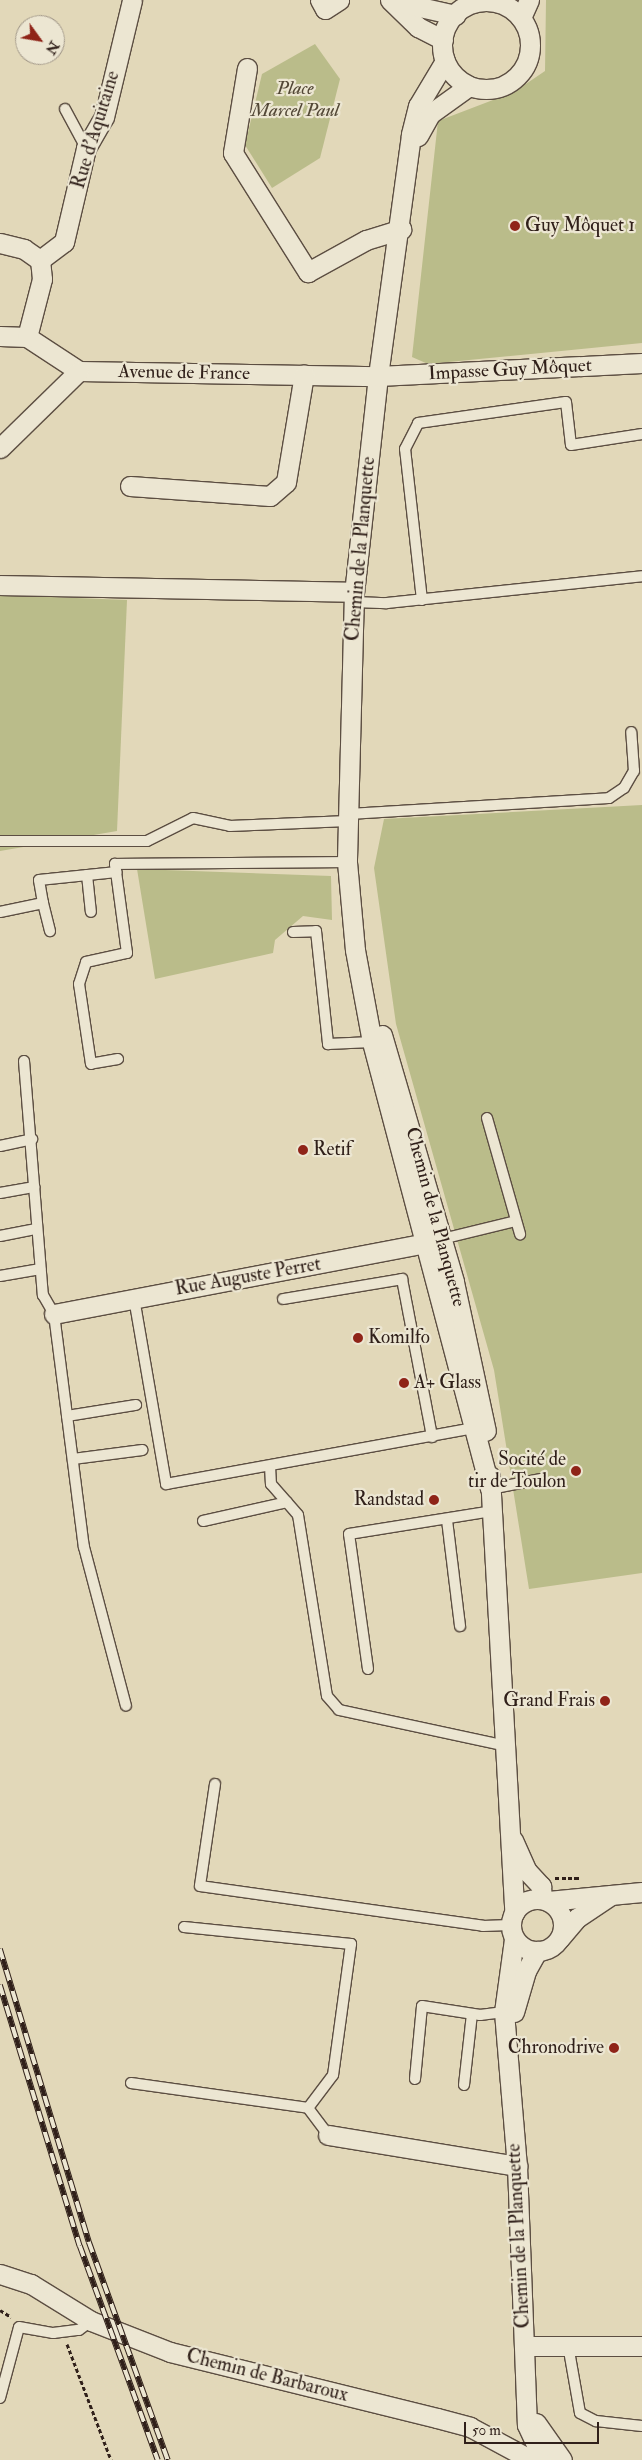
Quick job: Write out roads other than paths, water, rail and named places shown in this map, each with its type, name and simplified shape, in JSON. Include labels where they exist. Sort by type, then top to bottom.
[{"type":"street","name":"Rue d'Aquitaine","points":[[40,260],[64,242],[86,148],[104,117],[132,0]]},
{"type":"street","points":[[320,0],[325,9],[339,0]]},
{"type":"street","points":[[390,0],[458,8],[481,2],[504,2],[521,18],[530,42],[525,67],[506,85],[494,89],[469,86],[445,61],[442,40],[458,8]]},
{"type":"street","points":[[390,0],[418,27],[442,40]]},
{"type":"street","points":[[521,18],[529,0]]},
{"type":"street","name":"Chemin de la Planquette","points":[[445,61],[418,106],[378,376],[354,597],[348,862],[355,950],[372,1042],[423,1244],[490,1489]]},
{"type":"street","points":[[247,68],[233,154],[308,272],[366,240],[401,229]]},
{"type":"street","name":"Chemin de la Planquette","points":[[411,150],[430,114],[469,86]]},
{"type":"street","points":[[0,243],[24,249],[40,260],[42,279],[27,337]]},
{"type":"street","points":[[0,336],[27,337],[79,372],[0,448]]},
{"type":"street","name":"Impasse Guy Môquet","points":[[378,376],[642,363]]},
{"type":"street","name":"Avenue de France","points":[[79,372],[378,376]]},
{"type":"street","points":[[130,486],[270,496],[286,482],[304,375]]},
{"type":"street","points":[[0,585],[354,597]]},
{"type":"street","name":"Chemin de la Planquette","points":[[355,950],[442,1239],[476,1373],[493,1511],[502,1745],[513,1925],[504,2012],[511,2074],[517,2166],[527,2406],[533,2458]]},
{"type":"street","name":"Rue Auguste Perret","points":[[54,1314],[442,1239]]},
{"type":"street","name":"Chemin de la Planquette","points":[[508,1829],[527,1871],[541,1886],[545,1900]]},
{"type":"street","points":[[612,1895],[577,1918],[559,1940],[538,1951],[513,1925],[529,1899],[545,1900],[642,1892]]},
{"type":"street","points":[[545,1900],[563,1922],[559,1940]]},
{"type":"street","name":"Chemin de la Planquette","points":[[511,2074],[517,1994],[538,1951]]},
{"type":"street","points":[[328,2135],[517,2166]]},
{"type":"street","name":"Chemin de Barbaroux","points":[[0,2274],[31,2284],[91,2322],[197,2360],[470,2428],[533,2458]]},
{"type":"street","points":[[524,2346],[642,2346]]},
{"type":"street","name":"Chemin de la Planquette","points":[[527,2406],[538,2427],[562,2460]]},
{"type":"lane","points":[[66,109],[86,148]]},
{"type":"lane","points":[[422,600],[406,449],[418,423],[566,402],[571,445],[642,434]]},
{"type":"lane","points":[[354,597],[422,600],[642,576]]},
{"type":"lane","points":[[0,840],[147,841],[193,818],[230,826],[610,798],[624,788],[634,771],[631,732]]},
{"type":"lane","points":[[118,1059],[91,1064],[79,984],[86,962],[128,953],[115,864],[348,862]]},
{"type":"lane","points":[[50,932],[39,880],[117,872]]},
{"type":"lane","points":[[87,876],[92,912]]},
{"type":"lane","points":[[0,912],[43,903]]},
{"type":"lane","points":[[293,932],[316,931],[328,1044],[372,1042]]},
{"type":"lane","points":[[24,1061],[32,1140],[36,1229],[43,1295],[54,1314],[84,1547],[126,1706]]},
{"type":"lane","points":[[487,1118],[520,1234]]},
{"type":"lane","points":[[0,1146],[32,1140]]},
{"type":"lane","points":[[0,1193],[34,1186]]},
{"type":"lane","points":[[442,1239],[516,1221]]},
{"type":"lane","points":[[0,1236],[36,1229]]},
{"type":"lane","points":[[0,1276],[40,1269]]},
{"type":"lane","points":[[283,1299],[402,1279],[432,1437]]},
{"type":"lane","points":[[134,1298],[166,1484],[474,1428]]},
{"type":"lane","points":[[67,1416],[136,1405]]},
{"type":"lane","points":[[73,1459],[142,1450]]},
{"type":"lane","points":[[270,1466],[271,1484],[298,1515],[327,1696],[339,1710],[502,1745]]},
{"type":"lane","points":[[490,1489],[540,1479]]},
{"type":"lane","points":[[203,1521],[287,1502]]},
{"type":"lane","points":[[368,1669],[349,1534],[447,1520],[493,1511]]},
{"type":"lane","points":[[447,1520],[460,1626]]},
{"type":"lane","points":[[215,1784],[200,1886],[483,1926],[513,1925]]},
{"type":"lane","points":[[184,1927],[351,1944],[333,2075],[308,2108]]},
{"type":"lane","points":[[415,2079],[422,2006],[472,2014],[504,2012]]},
{"type":"lane","points":[[464,2085],[472,2014]]},
{"type":"lane","points":[[131,2083],[308,2108],[328,2135]]},
{"type":"lane","points":[[0,2398],[19,2327],[63,2332],[79,2330],[91,2322]]},
{"type":"lane","points":[[568,2345],[580,2413],[596,2421],[642,2426]]},
{"type":"railway","points":[[0,1949],[89,2242],[168,2460]]},
{"type":"railway","points":[[0,1985],[80,2246],[158,2460]]},
{"type":"place","name":"Guy Môquet 1","points":[[515,226]]},
{"type":"place","name":"Retif","points":[[303,1150]]},
{"type":"place","name":"Komilfo","points":[[358,1338]]},
{"type":"place","name":"A+ Glass","points":[[404,1383]]},
{"type":"place","name":"Socité de tir de Toulon","points":[[576,1471]]},
{"type":"place","name":"Randstad","points":[[434,1500]]},
{"type":"place","name":"Grand Frais","points":[[605,1701]]},
{"type":"place","name":"Chronodrive","points":[[614,2048]]},
{"type":"park label","name":"Place Marcel Paul","points":[[295,100]]}]
